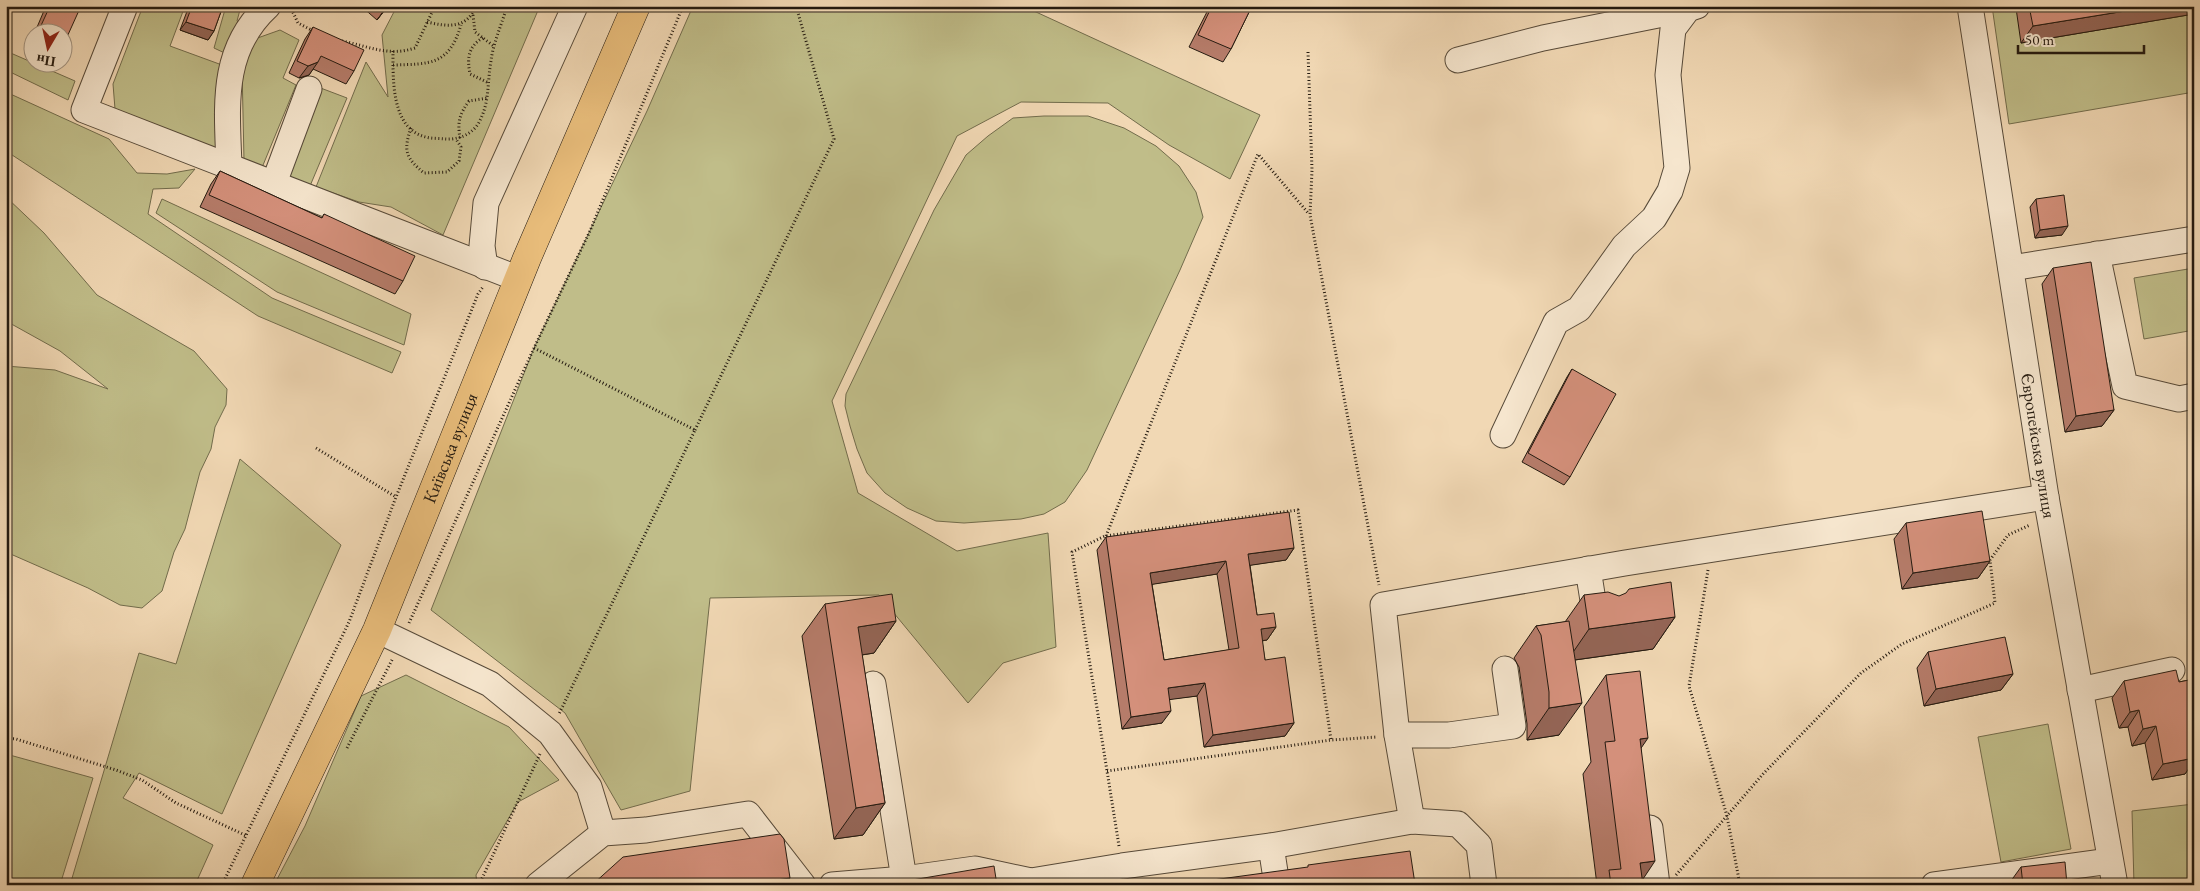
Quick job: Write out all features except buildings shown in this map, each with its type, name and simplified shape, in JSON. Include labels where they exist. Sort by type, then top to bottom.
[{"type":"main road","name":"Київська вулиця","points":[[255,885],[377,630],[500,272],[636,6]]},
{"type":"street","points":[[125,6],[84,110],[500,272]]},
{"type":"street","points":[[228,166],[229,73],[243,36],[268,6]]},
{"type":"street","points":[[500,272],[482,246],[486,202],[575,6]]},
{"type":"street","name":"Європейська вулиця","points":[[1970,6],[2047,506],[2115,885]]},
{"type":"street","points":[[1458,60],[1543,38],[1692,8]]},
{"type":"street","points":[[1503,435],[1556,322],[1579,309],[1624,246],[1654,218],[1670,191],[1677,168],[1668,75],[1673,29],[1692,8]]},
{"type":"street","points":[[274,183],[309,89]]},
{"type":"street","points":[[2011,268],[2194,239]]},
{"type":"street","points":[[2097,254],[2125,386],[2179,399],[2194,396]]},
{"type":"street","points":[[1412,821],[1397,735],[1383,605],[1712,549],[2047,506]]},
{"type":"street","points":[[1588,569],[1595,613]]},
{"type":"street","points":[[377,630],[490,684],[550,733],[589,787],[604,833]]},
{"type":"street","points":[[1397,735],[1449,735],[1514,726],[1505,669]]},
{"type":"street","points":[[2080,690],[2172,670]]},
{"type":"street","points":[[873,684],[904,879]]},
{"type":"street","points":[[1647,802],[1665,881]]},
{"type":"street","points":[[538,885],[604,833],[646,830],[748,814],[803,885]]},
{"type":"street","points":[[832,885],[904,879],[975,869],[1032,883],[1122,866],[1271,846],[1412,821],[1458,824],[1479,845],[1484,885]]},
{"type":"street","points":[[1271,846],[1277,885]]},
{"type":"street","points":[[1935,885],[2110,861]]},
{"type":"path","points":[[290,6],[298,23],[323,37]]},
{"type":"path","points":[[339,40],[368,49],[402,52],[416,48],[435,6]]},
{"type":"path","points":[[476,6],[473,14],[475,32],[494,47]]},
{"type":"path","points":[[393,51],[393,89],[402,118],[411,128],[425,137],[458,138],[477,126],[487,105],[491,60],[507,6]]},
{"type":"path","points":[[344,755],[401,642],[534,348],[590,232],[683,6]]},
{"type":"path","points":[[479,885],[834,139],[796,6]]},
{"type":"path","points":[[428,22],[447,26],[460,24],[473,14]]},
{"type":"path","points":[[393,65],[418,64],[442,58],[455,43],[460,24]]},
{"type":"path","points":[[483,38],[475,42],[467,58],[470,74],[489,83]]},
{"type":"path","points":[[1308,52],[1312,170],[1310,215],[1383,605]]},
{"type":"path","points":[[411,128],[406,143],[410,161],[424,173],[447,172],[459,161],[461,147],[458,138],[459,115],[469,101],[488,98]]},
{"type":"path","points":[[1105,536],[1258,154],[1310,215]]},
{"type":"path","points":[[222,885],[349,622],[396,498],[478,294],[500,272]]},
{"type":"path","points":[[534,348],[695,430]]},
{"type":"path","points":[[316,448],[396,498]]},
{"type":"path","points":[[1665,881],[1727,816],[1763,774],[1861,673],[1902,644],[1995,603],[1990,560],[2008,535],[2047,506]]},
{"type":"path","points":[[1122,866],[1072,552],[1105,536],[1298,510],[1331,740]]},
{"type":"path","points":[[1712,549],[1689,686],[1727,816],[1740,885]]},
{"type":"path","points":[[1107,771],[1331,740],[1397,735]]},
{"type":"path","points":[[6,738],[16,739],[142,780],[200,815],[247,836]]},
{"type":"shaded area","points":[[143,6],[185,6],[170,46],[222,65],[219,151],[115,109],[113,84]]},
{"type":"shaded area","points":[[226,6],[241,6],[237,21],[243,27],[231,56],[214,48]]},
{"type":"shaded area","points":[[397,6],[537,6],[539,8],[443,235],[391,207],[359,202],[316,187],[366,62],[388,97],[382,35]]},
{"type":"shaded area","points":[[693,6],[1023,6],[1260,115],[1230,179],[1169,145],[1108,103],[1021,102],[957,136],[832,401],[858,493],[957,551],[1048,533],[1056,647],[1003,663],[968,703],[879,595],[710,598],[690,791],[621,810],[565,713],[431,610],[534,348],[647,111]]},
{"type":"shaded area","points":[[1992,6],[2194,6],[2194,92],[2009,124]]},
{"type":"shaded area","points":[[280,30],[299,40],[283,78],[296,85],[261,170],[244,161],[242,67],[252,40]]},
{"type":"shaded area","points":[[6,51],[22,58],[22,72],[54,72],[75,81],[68,100],[6,70]]},
{"type":"shaded area","points":[[318,87],[347,98],[310,186],[285,175]]},
{"type":"shaded area","points":[[6,92],[109,139],[137,173],[167,174],[195,169],[179,188],[153,189],[148,214],[272,298],[401,352],[392,373],[258,316],[6,151]]},
{"type":"shaded area","points":[[1088,116],[1124,128],[1156,146],[1179,166],[1196,192],[1203,217],[1087,470],[1065,502],[1044,514],[1021,519],[964,523],[936,521],[907,508],[885,493],[867,473],[850,426],[845,406],[846,394],[934,210],[966,155],[1013,118]]},
{"type":"shaded area","points":[[6,197],[44,233],[97,295],[194,351],[227,389],[226,405],[215,427],[211,449],[200,472],[185,529],[174,552],[162,591],[142,608],[120,605],[88,588],[6,552],[6,366],[55,370],[108,389],[60,351],[6,321]]},
{"type":"shaded area","points":[[162,199],[411,314],[404,345],[277,292],[156,213]]},
{"type":"shaded area","points":[[2194,268],[2194,330],[2144,339],[2134,278]]},
{"type":"shaded area","points":[[240,459],[341,545],[222,814],[139,773],[123,798],[213,845],[195,885],[70,885],[139,653],[176,664]]},
{"type":"shaded area","points":[[406,675],[509,727],[559,780],[518,802],[476,875],[477,885],[274,885],[305,826],[361,696]]},
{"type":"shaded area","points":[[2048,724],[2071,849],[2001,862],[1978,737]]},
{"type":"shaded area","points":[[6,754],[93,778],[60,885],[6,885]]},
{"type":"shaded area","points":[[2194,804],[2194,885],[2134,885],[2132,811]]}]
